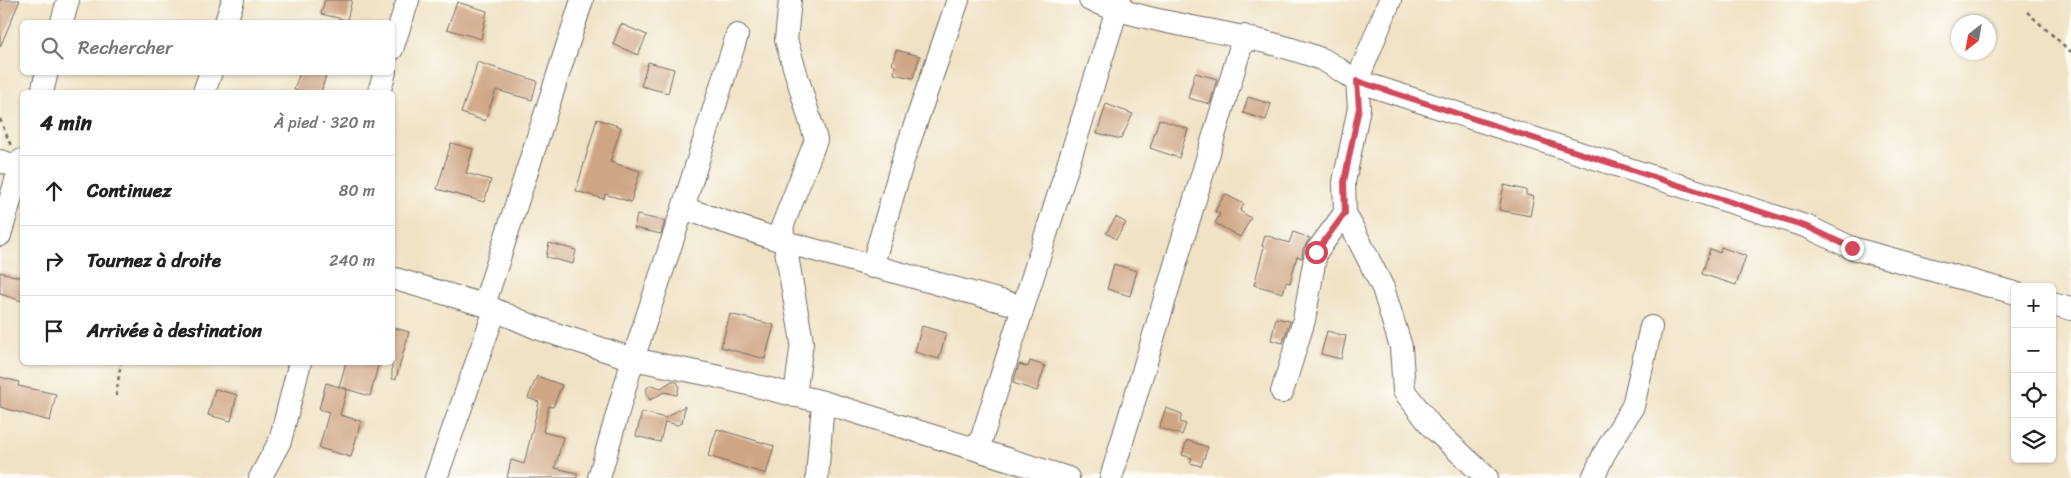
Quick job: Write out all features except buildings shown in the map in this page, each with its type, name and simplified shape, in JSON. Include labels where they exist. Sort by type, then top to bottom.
[{"type":"street","points":[[63,20],[68,0]]},
{"type":"street","points":[[227,20],[233,0]]},
{"type":"street","points":[[395,40],[408,0]]},
{"type":"street","points":[[436,478],[490,308],[582,0]]},
{"type":"street","points":[[790,0],[786,40],[816,140],[782,227],[802,342],[795,396]]},
{"type":"street","points":[[872,267],[904,157],[958,0]]},
{"type":"street","points":[[1090,0],[1118,5],[1244,36],[1322,60],[1357,81],[1808,227],[1852,248],[2011,292]]},
{"type":"street","points":[[1390,0],[1357,81],[1359,108],[1344,182],[1345,213],[1383,288],[1401,347],[1404,391],[1432,427],[1487,478]]},
{"type":"street","points":[[978,450],[1118,5]]},
{"type":"street","points":[[599,478],[632,358],[683,208],[737,35]]},
{"type":"street","points":[[1110,478],[1244,36]]},
{"type":"street","points":[[42,90],[46,75]]},
{"type":"street","points":[[205,90],[210,75]]},
{"type":"street","points":[[380,90],[384,75]]},
{"type":"street","points":[[0,235],[16,164]]},
{"type":"street","points":[[683,208],[785,242],[1023,307]]},
{"type":"street","points":[[1282,392],[1304,320],[1316,252],[1345,213]]},
{"type":"street","points":[[395,279],[490,308],[537,328],[632,358],[823,402],[1068,478]]},
{"type":"street","points":[[2056,305],[2071,309]]},
{"type":"street","points":[[1593,478],[1604,454],[1634,406],[1651,327]]},
{"type":"street","points":[[260,478],[280,441],[299,365]]},
{"type":"street","points":[[817,478],[823,402]]},
{"type":"path","points":[[2027,12],[2071,52]]},
{"type":"path","points":[[116,396],[121,365]]},
{"type":"route","points":[[1316,252],[1345,213],[1344,182],[1359,108],[1357,81],[1808,227],[1852,248]]}]
